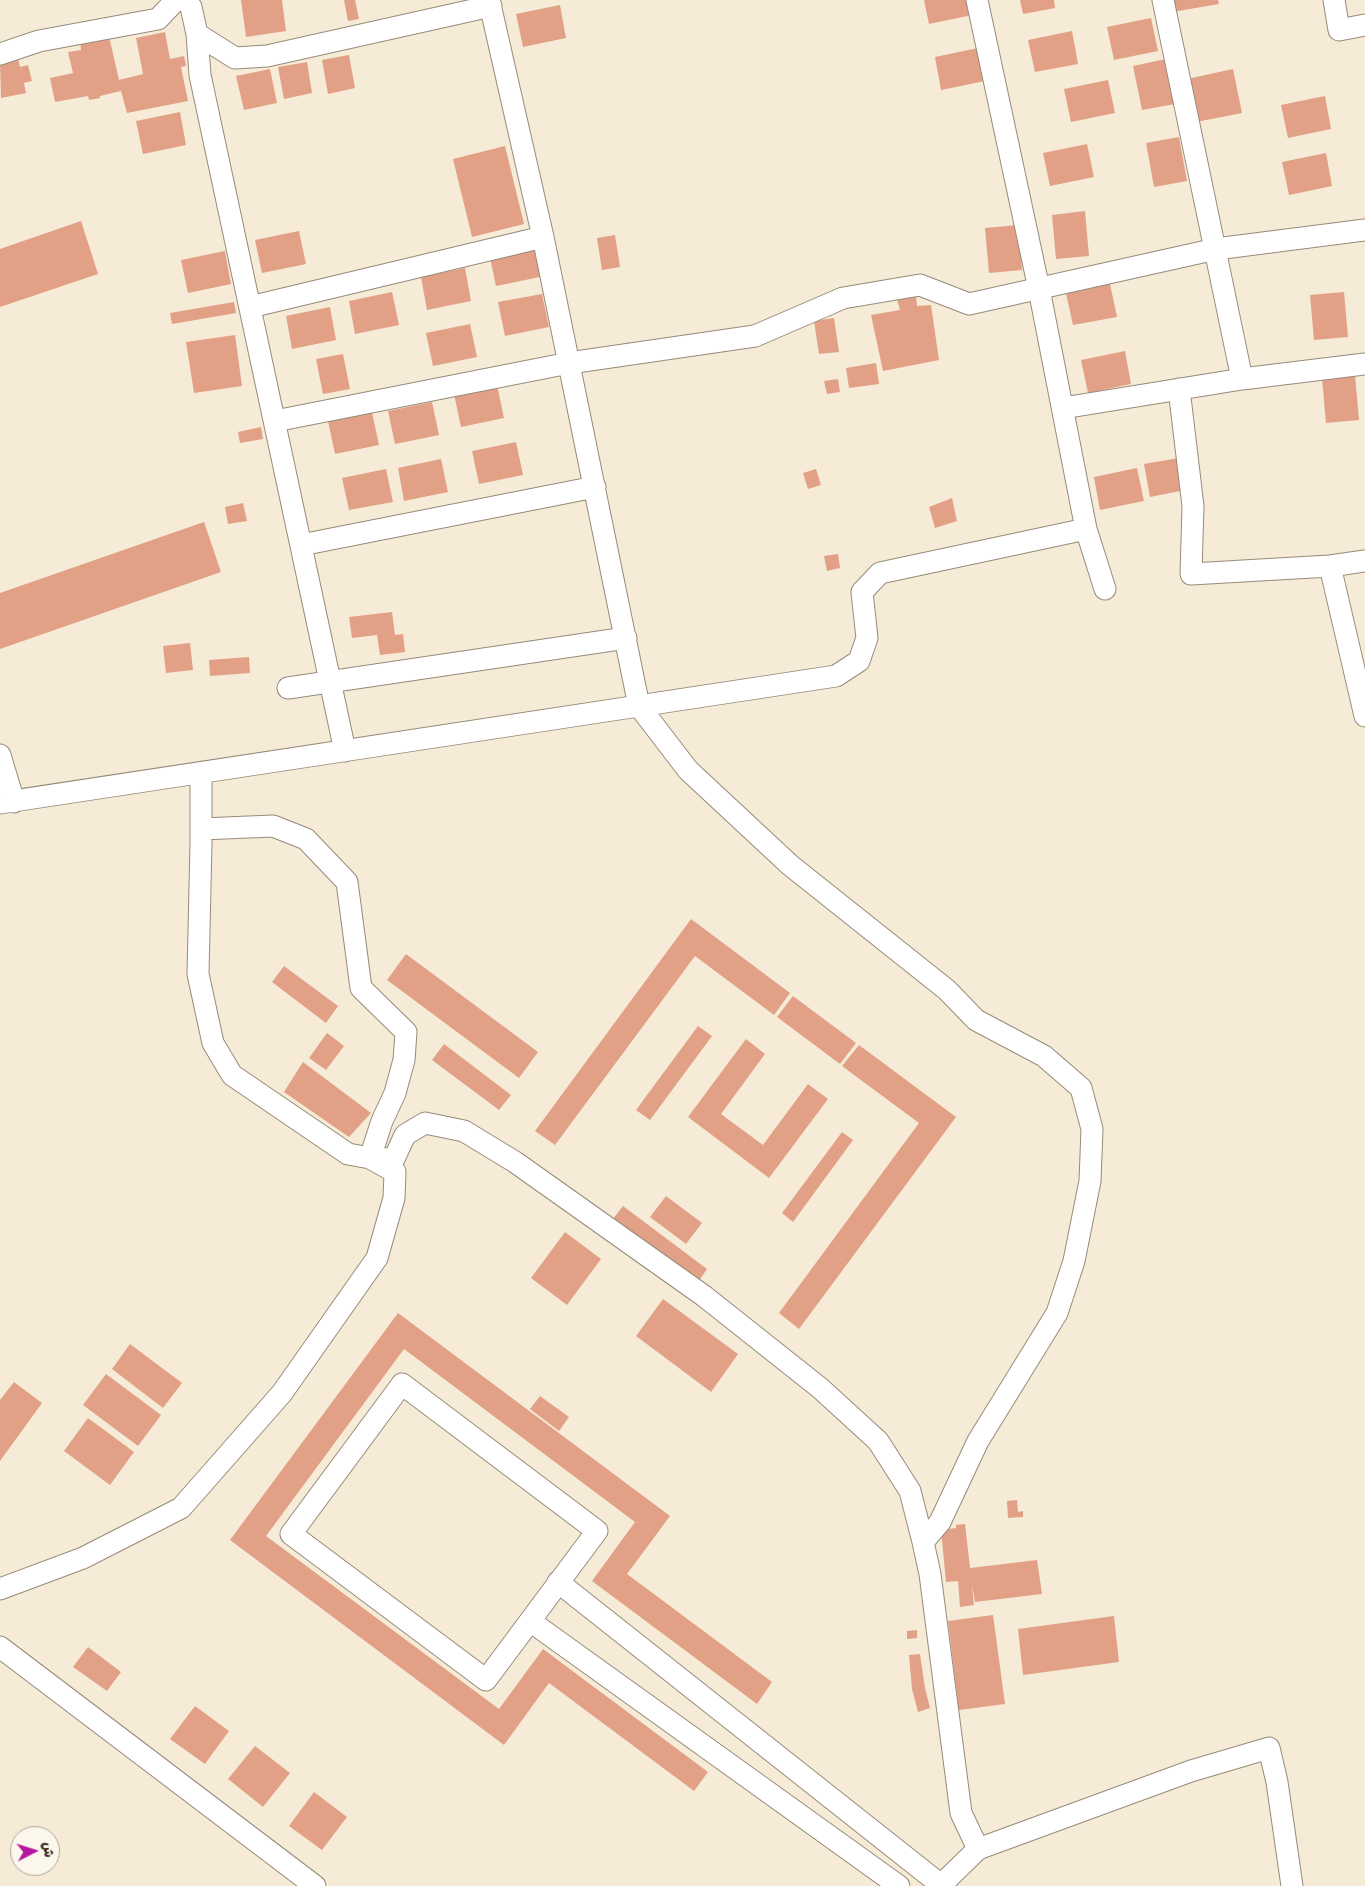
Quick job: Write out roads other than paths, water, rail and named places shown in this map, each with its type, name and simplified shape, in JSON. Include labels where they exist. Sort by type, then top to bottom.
[{"type":"street","points":[[0,54],[40,40],[158,18],[176,0]]},
{"type":"street","points":[[186,0],[191,7],[197,34],[200,75],[344,751]]},
{"type":"street","points":[[977,0],[1039,289],[1086,529],[1104,589]]},
{"type":"street","points":[[1163,0],[1242,379]]},
{"type":"street","points":[[1334,0],[1339,30],[1365,25]]},
{"type":"street","points":[[197,34],[235,58],[267,56],[490,3],[543,237],[639,706],[688,770],[790,865],[947,990],[976,1020],[1044,1056],[1081,1088],[1092,1129],[1090,1181],[1074,1261],[1057,1313],[978,1440],[940,1522],[923,1542]]},
{"type":"street","points":[[275,421],[569,363],[754,336],[842,298],[920,285],[969,304],[1216,250],[1365,230]]},
{"type":"street","points":[[250,307],[543,237]]},
{"type":"street","points":[[1063,408],[1242,379],[1365,364]]},
{"type":"street","points":[[1179,389],[1193,506],[1191,574],[1330,566],[1365,561]]},
{"type":"street","points":[[301,545],[595,487]]},
{"type":"street","points":[[0,755],[7,803],[836,676],[859,661],[867,638],[862,592],[880,573],[1086,529]]},
{"type":"street","points":[[1330,566],[1365,716]]},
{"type":"street","points":[[288,688],[626,638]]},
{"type":"street","points":[[201,773],[198,974],[213,1043],[232,1075],[348,1154],[370,1158],[394,1159],[405,1135],[425,1123],[464,1130],[516,1162],[704,1296],[820,1388],[878,1441],[910,1492],[923,1542],[930,1574],[961,1813],[978,1849]]},
{"type":"street","points":[[201,829],[273,826],[306,839],[347,882],[361,988],[406,1032],[404,1060],[395,1093],[382,1121],[370,1158]]},
{"type":"street","points":[[0,1589],[83,1558],[181,1508],[282,1393],[377,1258],[394,1198],[395,1172],[370,1158]]},
{"type":"street","points":[[402,1384],[597,1530],[558,1582],[486,1680],[291,1534],[402,1384]]},
{"type":"street","points":[[558,1582],[940,1886],[978,1849],[1191,1771],[1269,1748],[1277,1782],[1292,1886]]},
{"type":"street","points":[[530,1621],[899,1886]]},
{"type":"street","points":[[0,1647],[315,1886]]}]
